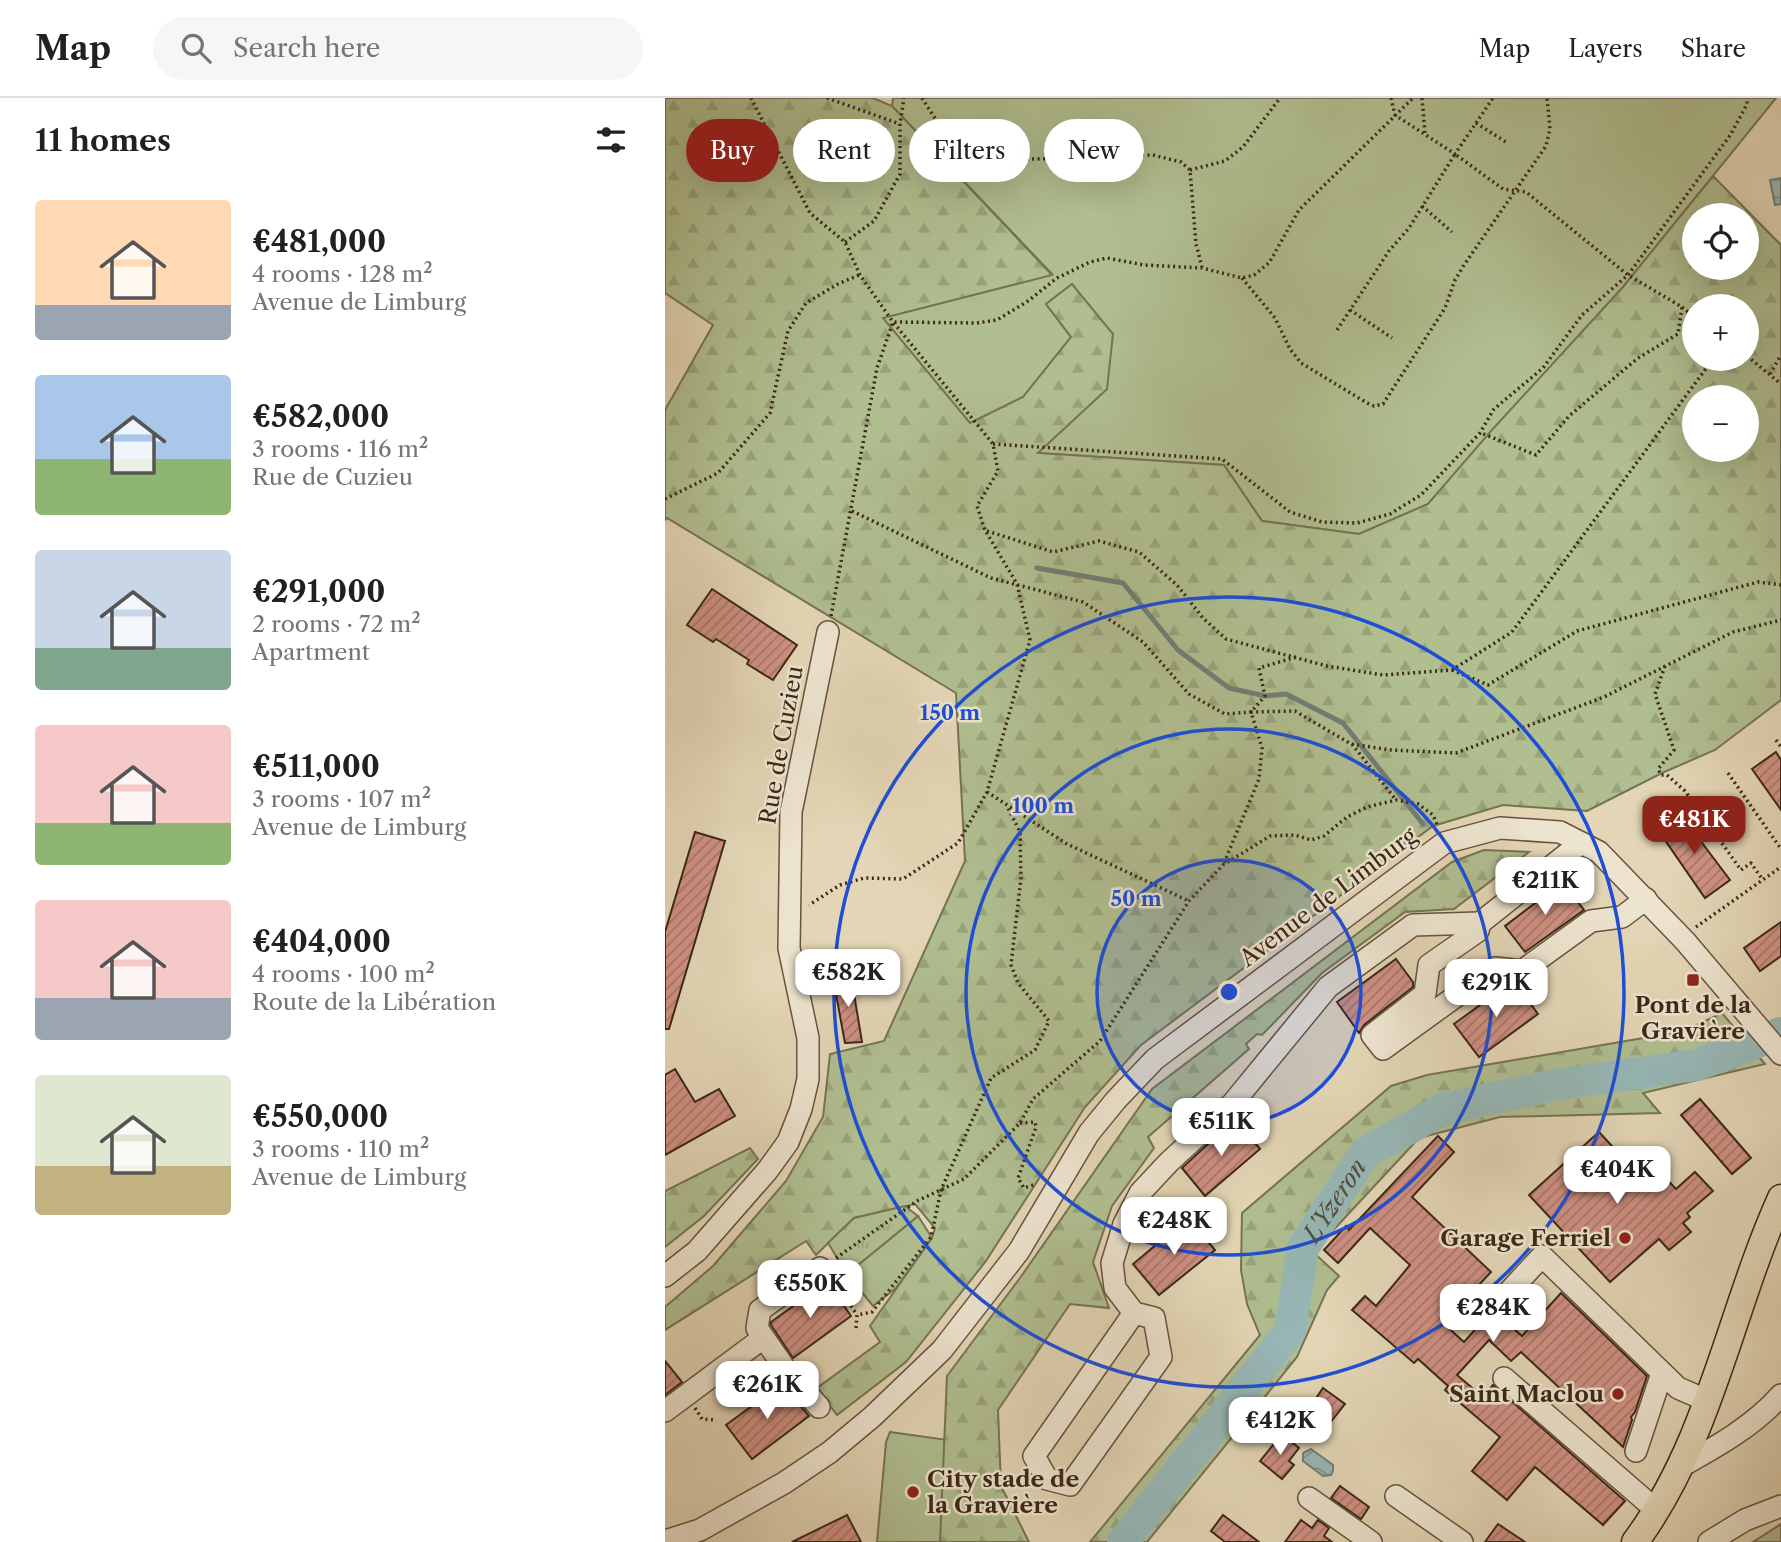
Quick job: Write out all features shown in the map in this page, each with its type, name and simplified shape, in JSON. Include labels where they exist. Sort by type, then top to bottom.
[{"type":"main road","points":[[1635,1542],[1680,1467],[1708,1401],[1762,1242],[1781,1198]]},
{"type":"street","name":"Rue de Cuzieu","points":[[665,1276],[697,1251],[767,1171],[788,1142],[809,1079],[808,1038],[789,948],[791,812],[828,632]]},
{"type":"street","name":"Avenue de Limburg","points":[[665,1542],[701,1530],[784,1483],[830,1452],[872,1417],[942,1350],[1019,1251],[1089,1133],[1155,1059],[1444,843],[1500,828],[1560,832],[1599,852],[1694,951],[1781,1054]]},
{"type":"street","points":[[1134,1313],[1034,1455],[1047,1479],[1070,1485],[1161,1357],[1154,1318],[1134,1313],[1115,1288],[1112,1263],[1124,1224],[1140,1193],[1231,1104],[1328,987],[1413,925],[1480,923],[1581,843]]},
{"type":"street","points":[[1480,923],[1478,931],[1429,965],[1425,994],[1372,1035],[1383,1049],[1495,968],[1522,971],[1591,921],[1622,917],[1646,899]]},
{"type":"street","points":[[1506,1294],[1542,1256],[1678,1388],[1708,1401]]},
{"type":"street","points":[[819,1407],[786,1369],[757,1328],[760,1310],[822,1266]]},
{"type":"street","points":[[665,1411],[763,1338]]},
{"type":"street","points":[[1636,1451],[1662,1373]]},
{"type":"street","points":[[1504,1378],[1655,1510]]},
{"type":"street","points":[[1680,1467],[1718,1446],[1758,1417],[1781,1395]]},
{"type":"street","points":[[1396,1496],[1462,1542]]},
{"type":"street","points":[[1310,1498],[1371,1542]]},
{"type":"street","points":[[1709,1542],[1745,1520],[1781,1506]]},
{"type":"path","points":[[751,98],[810,213],[845,242],[860,275],[893,322],[993,444],[998,471],[977,506],[985,530],[1017,584],[1030,640],[987,792],[958,843],[904,878],[864,878],[840,885],[791,919]]},
{"type":"path","points":[[827,98],[900,124]]},
{"type":"path","points":[[845,242],[874,221],[900,174],[900,124],[904,98]]},
{"type":"path","points":[[922,98],[938,123],[937,140],[957,157],[976,160],[1153,155],[1181,162],[1190,170],[1196,244],[1202,268]]},
{"type":"path","points":[[1190,170],[1225,161],[1243,147],[1280,98]]},
{"type":"path","points":[[1391,98],[1395,115],[1503,189],[1526,192],[1628,275],[1682,307],[1678,334],[1638,358],[1569,416],[1537,456],[1480,433]]},
{"type":"path","points":[[893,322],[977,323],[997,320],[1028,301],[1056,278],[1090,262],[1107,258],[1144,265],[1202,268],[1242,278],[1254,275],[1269,262],[1299,210],[1413,98]]},
{"type":"path","points":[[1422,98],[1425,135]]},
{"type":"path","points":[[1336,330],[1493,98]]},
{"type":"path","points":[[1242,278],[1275,318],[1290,349],[1301,363],[1374,407],[1383,404],[1445,308],[1455,280],[1464,265],[1546,146],[1550,129],[1547,98]]},
{"type":"path","points":[[993,444],[1222,459],[1290,512],[1322,522],[1357,523],[1389,513],[1421,495],[1480,433],[1494,409],[1543,368],[1582,315],[1628,275],[1731,134],[1747,104],[1747,98]]},
{"type":"path","points":[[1476,123],[1506,142]]},
{"type":"path","points":[[1422,206],[1452,232]]},
{"type":"path","points":[[665,499],[718,473],[727,463],[770,413],[788,331],[806,303],[838,284],[860,275]]},
{"type":"path","points":[[1350,310],[1392,338]]},
{"type":"path","points":[[828,632],[877,368],[893,322]]},
{"type":"path","points":[[1769,374],[1781,355]]},
{"type":"path","points":[[1759,366],[1781,384]]},
{"type":"path","points":[[1452,670],[1512,632],[1704,371]]},
{"type":"path","points":[[852,510],[991,578],[1083,602],[1143,642],[1189,694],[1225,715],[1295,711],[1351,744],[1397,800]]},
{"type":"path","points":[[985,530],[1053,552],[1099,541],[1139,552],[1177,585],[1203,618],[1226,639],[1327,666],[1383,675],[1452,670],[1489,685],[1577,631],[1758,582],[1781,585]]},
{"type":"path","points":[[1351,744],[1391,750],[1456,753],[1604,697],[1733,632],[1781,620]]},
{"type":"path","points":[[1251,712],[1265,696],[1259,668],[1297,657]]},
{"type":"path","points":[[1665,666],[1655,694],[1674,750],[1658,769],[1661,775],[1667,775],[1685,792],[1741,870],[1751,863],[1763,880]]},
{"type":"path","points":[[1223,865],[1259,779],[1262,748],[1251,712]]},
{"type":"path","points":[[1776,740],[1781,747]]},
{"type":"path","points":[[1728,774],[1781,849]]},
{"type":"path","points":[[987,792],[1067,844],[1189,901]]},
{"type":"path","points":[[856,1328],[857,1315],[822,1266],[918,1201],[964,1179],[1020,1123],[1033,1099],[1100,1041],[1189,901],[1223,865],[1270,836],[1296,835],[1311,840],[1324,836],[1347,817],[1367,807],[1397,800],[1418,804],[1433,815],[1444,843]]},
{"type":"path","points":[[857,1315],[872,1312],[931,1237],[941,1190],[991,1078],[1035,1050],[1049,1021],[1018,983],[1011,965],[1021,878],[1020,832],[1008,808]]},
{"type":"path","points":[[1694,951],[1706,941],[1695,928],[1781,867]]},
{"type":"path","points":[[1020,1123],[1035,1122],[1036,1127],[1018,1178],[1024,1188],[1067,1169]]},
{"type":"path","points":[[701,1416],[702,1419],[715,1420]]},
{"type":"green space","points":[[665,98],[873,98],[892,106],[909,124],[909,182],[964,182],[1052,275],[883,318],[970,423],[1023,397],[1071,337],[1046,304],[1072,284],[1113,334],[1107,389],[1038,453],[1224,465],[1262,521],[1359,534],[1428,504],[1623,287],[1682,214],[1682,280],[1759,280],[1759,223],[1781,245],[1781,700],[1715,750],[1587,811],[1503,805],[1433,826],[1141,1045],[1085,1107],[986,1261],[906,1362],[837,1415],[817,1388],[880,1342],[870,1326],[932,1238],[935,1228],[915,1204],[854,1218],[816,1255],[806,1241],[665,1330],[665,1307],[713,1266],[786,1181],[823,1117],[830,1054],[884,1041],[965,861],[956,693],[667,518],[665,520],[665,410],[713,325],[665,293]]},
{"type":"green space","points":[[893,98],[1776,98],[1691,203],[1682,203],[1682,214],[1623,287],[1428,504],[1359,534],[1262,521],[1224,465],[1037,453],[1113,334],[1046,304],[1071,337],[1023,397],[970,424],[882,318],[1052,274],[964,182],[1030,182],[1030,119],[909,119],[909,124],[892,106]]},
{"type":"green space","points":[[1713,176],[1740,203],[1691,203]]},
{"type":"green space","points":[[1484,850],[1529,852],[1454,909],[1405,912],[1322,973],[1262,1035],[1257,1034],[1246,1044],[1249,1049],[1148,1137],[1154,1148],[1112,1206],[1093,1262],[1109,1308],[1070,1304],[998,1410],[1001,1486],[1029,1542],[940,1542],[947,1376],[1020,1278],[1152,1089],[1452,862]]},
{"type":"green space","points":[[1722,1013],[1765,1064],[1643,1093],[1660,1113],[1500,1117],[1419,1138],[1313,1252],[1339,1276],[1327,1290],[1297,1357],[1147,1542],[1090,1542],[1260,1335],[1247,1304],[1241,1270],[1242,1213],[1391,1086],[1427,1075],[1684,1031]]},
{"type":"green space","points":[[750,1148],[758,1159],[704,1216],[665,1247],[665,1191]]},
{"type":"green space","points":[[905,1206],[918,1216],[847,1274],[828,1243],[854,1218]]},
{"type":"green space","points":[[918,1216],[932,1238],[896,1288],[873,1306],[847,1274]]},
{"type":"green space","name":"City stade de la Gravière","points":[[890,1432],[948,1440],[942,1542],[877,1542],[886,1442]]},
{"type":"green space","points":[[1781,1524],[1781,1542],[1753,1542]]},
{"type":"water","points":[[1781,178],[1781,204],[1775,205],[1770,180]]},
{"type":"water","points":[[1311,1449],[1333,1465],[1331,1475],[1323,1476],[1303,1461],[1303,1453]]},
{"type":"building","points":[[712,589],[797,645],[773,680],[747,664],[749,660],[687,625]]},
{"type":"building","points":[[1776,752],[1781,760],[1781,810],[1752,769]]},
{"type":"building","points":[[1681,815],[1730,880],[1705,898],[1658,830]]},
{"type":"building","points":[[695,832],[725,841],[669,1029],[665,1029],[665,932]]},
{"type":"building","points":[[1563,882],[1584,910],[1525,952],[1505,926]]},
{"type":"building","points":[[1781,922],[1781,956],[1760,971],[1744,948]]},
{"type":"building","points":[[1396,959],[1413,982],[1413,987],[1364,1025],[1359,1033],[1337,1002]]},
{"type":"building","points":[[851,976],[862,1042],[845,1043],[833,978]]},
{"type":"building","points":[[1510,983],[1516,984],[1538,1014],[1479,1057],[1454,1024]]},
{"type":"building","points":[[675,1069],[695,1102],[719,1089],[735,1116],[665,1155],[665,1075]]},
{"type":"building","points":[[1700,1099],[1751,1158],[1732,1174],[1681,1115]]},
{"type":"building","points":[[1235,1119],[1260,1149],[1205,1196],[1182,1168]]},
{"type":"building","points":[[1599,1132],[1634,1170],[1647,1158],[1676,1189],[1695,1172],[1713,1191],[1687,1213],[1690,1217],[1683,1223],[1691,1232],[1669,1250],[1659,1239],[1610,1282],[1529,1195]]},
{"type":"building","points":[[1438,1136],[1454,1152],[1412,1197],[1491,1272],[1443,1323],[1464,1342],[1493,1310],[1522,1336],[1561,1293],[1647,1376],[1623,1447],[1521,1352],[1511,1361],[1489,1340],[1457,1375],[1483,1397],[1493,1385],[1625,1501],[1603,1525],[1535,1467],[1507,1500],[1472,1471],[1500,1437],[1445,1390],[1448,1386],[1418,1359],[1414,1363],[1352,1310],[1365,1296],[1376,1306],[1410,1265],[1370,1228],[1338,1263],[1324,1250],[1346,1226],[1349,1230]]},
{"type":"building","points":[[1188,1218],[1215,1250],[1159,1295],[1133,1264]]},
{"type":"building","points":[[827,1282],[851,1316],[793,1358],[771,1322]]},
{"type":"building","points":[[665,1361],[682,1382],[665,1395]]},
{"type":"building","points":[[782,1384],[809,1416],[752,1459],[726,1425]]},
{"type":"building","points":[[1323,1388],[1345,1404],[1322,1433],[1302,1419]]},
{"type":"building","points":[[1282,1434],[1299,1448],[1289,1461],[1294,1465],[1282,1479],[1260,1461]]},
{"type":"building","points":[[1340,1486],[1369,1507],[1361,1519],[1331,1498]]},
{"type":"building","points":[[847,1515],[861,1542],[792,1542]]},
{"type":"building","points":[[1223,1515],[1259,1542],[1225,1542],[1211,1531]]},
{"type":"building","points":[[1301,1520],[1312,1528],[1318,1520],[1329,1528],[1324,1536],[1332,1542],[1285,1542]]},
{"type":"building","points":[[1498,1524],[1525,1542],[1485,1542]]},
{"type":"waterway","points":[[1037,568],[1123,583],[1178,650],[1229,688],[1265,696],[1286,694],[1343,723],[1423,824]]},
{"type":"waterway","name":"L'Yzeron","points":[[1123,1542],[1290,1331],[1303,1248],[1365,1153],[1443,1109],[1559,1084],[1697,1065],[1781,1033]]},
{"type":"place","name":"Pont de la Gravière","points":[[1693,980]]},
{"type":"place","name":"Garage Ferriel","points":[[1625,1238]]},
{"type":"place","name":"Saint Maclou","points":[[1618,1394]]},
{"type":"place","name":"City stade de la Gravière","points":[[913,1492]]}]
